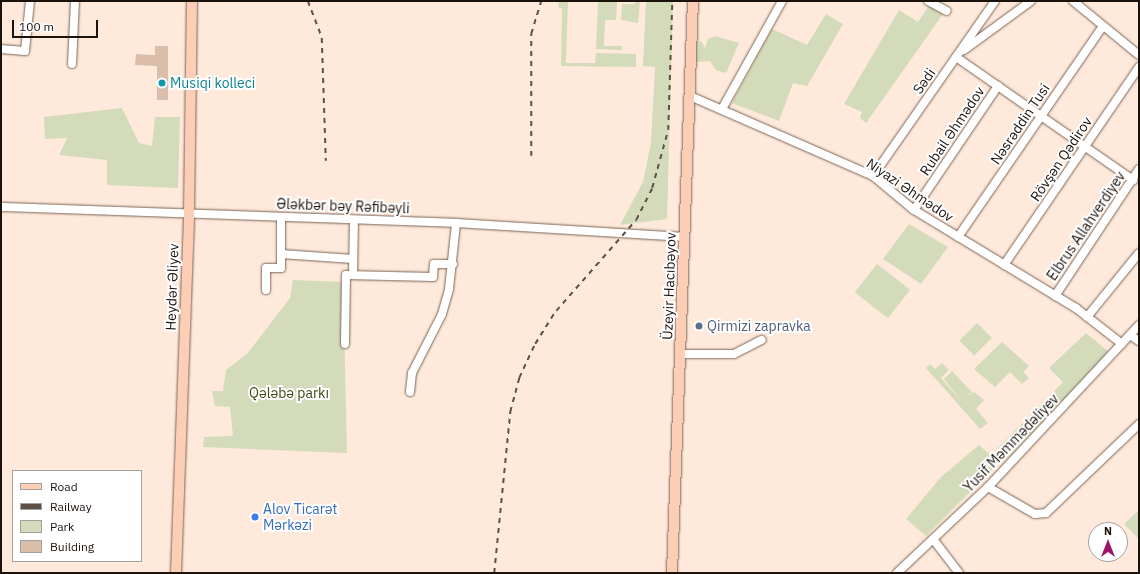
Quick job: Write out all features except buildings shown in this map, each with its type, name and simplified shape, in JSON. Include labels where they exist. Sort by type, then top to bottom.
[{"type":"main road","name":"Heydər Əliyev","points":[[176,573],[189,213],[192,1]]},
{"type":"main road","name":"Üzeyir Hacıbəyov","points":[[672,573],[694,1]]},
{"type":"street","points":[[1,49],[25,51],[30,1]]},
{"type":"street","points":[[72,64],[75,1]]},
{"type":"street","points":[[722,110],[782,1]]},
{"type":"street","points":[[928,1],[947,11]]},
{"type":"street","name":"Sədi","points":[[874,176],[995,1]]},
{"type":"street","points":[[1031,1],[957,55],[1041,117],[1133,180]]},
{"type":"street","points":[[1073,1],[1139,55]]},
{"type":"street","name":"Nəsrəddin Tusi","points":[[958,238],[1103,26]]},
{"type":"street","name":"Rövşən Qədirov","points":[[1004,265],[1139,68]]},
{"type":"street","name":"Rubail Əhmədov","points":[[914,210],[998,86]]},
{"type":"street","name":"Niyazi Əhmədov","points":[[690,96],[874,176],[914,210],[1055,296],[1088,318],[1122,344]]},
{"type":"street","name":"Elbrus Allahverdiyev","points":[[1055,296],[1139,169]]},
{"type":"street","name":"Ələkbər bəy Rəfibəyli","points":[[1,207],[456,223],[685,237]]},
{"type":"street","points":[[266,290],[266,268],[281,268],[281,217]]},
{"type":"street","points":[[353,275],[354,220]]},
{"type":"street","points":[[410,392],[412,373],[442,314],[453,264],[456,223]]},
{"type":"street","points":[[1088,318],[1139,253]]},
{"type":"street","points":[[281,254],[354,258]]},
{"type":"street","points":[[345,344],[346,275],[433,277],[434,264],[453,264]]},
{"type":"street","name":"Yusif Məmmədəliyev","points":[[897,573],[988,487],[1139,325]]},
{"type":"street","points":[[1130,335],[1139,341]]},
{"type":"street","points":[[680,354],[734,354],[762,340]]},
{"type":"street","points":[[988,487],[1035,514],[1046,513],[1139,424]]},
{"type":"street","points":[[933,539],[959,573]]},
{"type":"green space","points":[[558,1],[568,1],[566,63],[595,63],[596,53],[636,54],[636,67],[561,66],[562,8],[559,8]]},
{"type":"green space","points":[[635,1],[640,1],[638,23],[621,20],[622,4],[635,4]]},
{"type":"green space","points":[[646,1],[673,1],[667,219],[620,225],[643,182],[651,143],[655,67],[643,66]]},
{"type":"green space","points":[[598,2],[617,2],[616,20],[605,20],[604,46],[622,46],[622,50],[596,49]]},
{"type":"green space","points":[[929,6],[943,14],[866,123],[860,118],[862,112],[844,104],[899,10],[918,22]]},
{"type":"green space","points":[[826,14],[843,24],[807,86],[793,83],[779,121],[732,103],[772,29],[807,45]]},
{"type":"green space","points":[[715,36],[739,43],[726,73],[716,70],[710,61],[696,62],[696,43],[701,41],[705,48],[708,39]]},
{"type":"green space","points":[[122,108],[139,143],[152,146],[155,117],[180,117],[178,188],[107,185],[107,160],[59,155],[67,138],[45,139],[44,117]]},
{"type":"green space","points":[[909,224],[948,247],[921,284],[883,259]]},
{"type":"green space","points":[[877,264],[910,290],[888,318],[855,292]]},
{"type":"green space","name":"Qələbə parkı","points":[[293,280],[343,282],[347,453],[203,447],[204,437],[233,436],[230,407],[215,406],[212,391],[223,391],[226,370],[247,354],[290,298]]},
{"type":"green space","points":[[977,323],[992,338],[974,356],[959,341]]},
{"type":"green space","points":[[1086,333],[1109,352],[1008,458],[998,448],[1063,382],[1049,368]]},
{"type":"green space","points":[[1002,342],[1029,366],[1023,372],[1029,378],[1022,384],[1010,372],[995,387],[974,369]]},
{"type":"green space","points":[[942,363],[949,370],[941,378],[961,401],[944,379],[952,371],[972,392],[966,397],[974,392],[984,400],[976,409],[988,423],[980,429],[926,368],[930,364],[935,369]]},
{"type":"green space","points":[[979,445],[999,463],[926,536],[906,519],[941,477]]},
{"type":"green space","points":[[1139,510],[1139,539],[1128,528],[1128,522],[1126,522]]},
{"type":"railway","points":[[308,1],[322,38],[326,161]]},
{"type":"railway","points":[[531,156],[531,34],[541,1]]},
{"type":"railway","points":[[494,573],[510,412],[519,378],[535,344],[556,311],[636,220],[652,188],[668,130],[672,1]]},
{"type":"place","name":"Musiqi kolleci","points":[[162,83]]},
{"type":"place","name":"Qirmizi zapravka","points":[[699,326]]},
{"type":"place","name":"Alov Ticarət Mərkəzi","points":[[255,517]]}]
